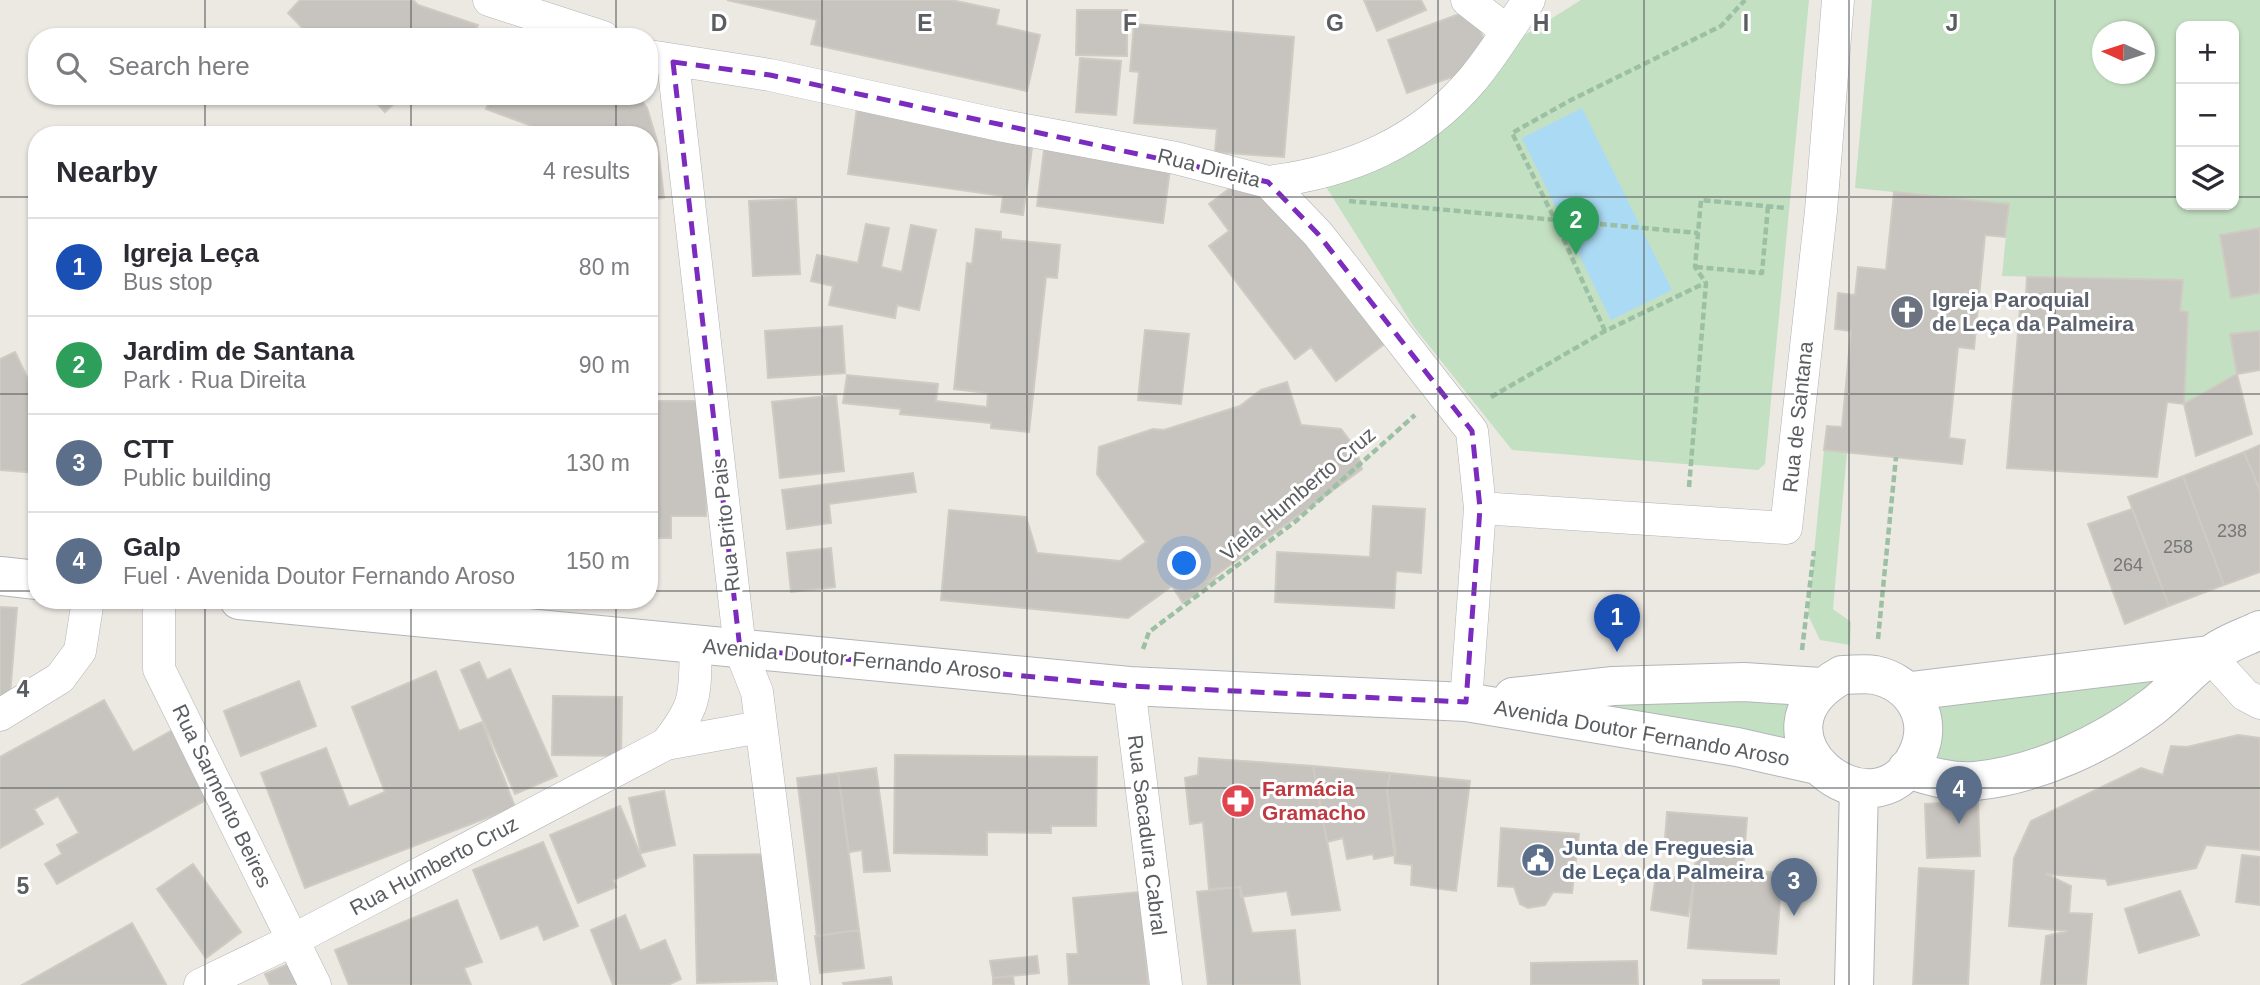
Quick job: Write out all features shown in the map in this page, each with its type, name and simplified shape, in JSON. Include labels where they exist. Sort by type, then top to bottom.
[{"type":"main road","points":[[0,576],[28,579]]},
{"type":"main road","name":"Avenida Doutor Fernando Aroso","points":[[330,609],[1129,686],[1466,702],[1737,747],[1817,765]]},
{"type":"main road","points":[[1907,769],[1940,779],[1974,781],[2014,774],[2055,760],[2104,737],[2151,707],[2210,655],[2260,630]]},
{"type":"main road","points":[[1911,691],[1919,705],[1923,722],[1917,755],[1907,769],[1876,787],[1859,788],[1828,777],[1817,765],[1808,751],[1805,717],[1808,686],[1842,675],[1874,675],[1911,691],[2210,655]]},
{"type":"main road","name":"Avenida Doutor Fernando Aroso","points":[[1466,702],[1613,686],[1744,682],[1808,686]]},
{"type":"main road","points":[[1854,985],[1859,788]]},
{"type":"street","points":[[489,0],[575,28]]},
{"type":"street","points":[[1467,0],[1507,31]]},
{"type":"street","points":[[1268,182],[1332,171],[1402,141],[1443,109],[1472,80],[1529,0]]},
{"type":"street","name":"Rua de Santana","points":[[1786,528],[1821,211],[1838,0]]},
{"type":"street","name":"Rua Direita","points":[[661,59],[770,75],[1004,126],[1176,158],[1268,182],[1318,234],[1472,431],[1480,508],[1466,702]]},
{"type":"street","name":"Rua Brito Pais","points":[[661,59],[740,649],[757,692],[794,985]]},
{"type":"street","points":[[1480,508],[1786,528]]},
{"type":"street","points":[[0,715],[60,678],[80,651],[87,609]]},
{"type":"street","name":"Rua Sarmento Beires","points":[[159,609],[159,669],[315,985]]},
{"type":"street","name":"Rua Humberto Cruz","points":[[666,744],[688,716],[695,694],[696,645]]},
{"type":"street","points":[[2210,655],[2245,695],[2260,703]]},
{"type":"street","name":"Rua Sacadura Cabral","points":[[1129,686],[1166,985]]},
{"type":"street","name":"Rua Humberto Cruz","points":[[200,985],[293,940],[666,744],[760,727]]},
{"type":"path","points":[[1605,331],[1555,218],[1512,133],[1571,100],[1721,26],[1745,0]]},
{"type":"path","points":[[1686,521],[1706,282],[1695,267],[1701,200],[1821,211]]},
{"type":"path","points":[[1345,201],[1698,233]]},
{"type":"path","points":[[1695,267],[1762,273],[1768,206]]},
{"type":"path","name":"Viela Humberto Cruz","points":[[1129,686],[1149,632],[1451,402],[1706,282]]},
{"type":"path","points":[[1874,675],[1896,457]]},
{"type":"path","points":[[1786,528],[1816,531],[1808,615],[1808,686]]},
{"type":"highlighted area","points":[[673,62],[770,75],[1268,182],[1318,234],[1472,431],[1480,508],[1466,702],[1129,686],[740,649]]},
{"type":"green space","points":[[1581,0],[1809,0],[1765,464],[1758,470],[1512,450],[1414,327],[1323,182],[1520,38]]},
{"type":"green space","points":[[1872,0],[2260,0],[2260,331],[2230,334],[2237,374],[2184,404],[2188,312],[2180,311],[2182,280],[2002,276],[2009,204],[1855,188]]},
{"type":"green space","points":[[1824,450],[1847,452],[1833,609],[1851,622],[1850,645],[1820,640],[1808,615]]},
{"type":"green space","points":[[2209,655],[2014,774],[1917,755],[1919,705]]},
{"type":"green space","points":[[1821,687],[1808,751],[1466,702]]},
{"type":"water","points":[[1582,108],[1672,290],[1611,320],[1522,138]]},
{"type":"building","points":[[300,0],[413,0],[418,5],[478,25],[476,28],[302,28],[288,13]]},
{"type":"building","points":[[727,0],[951,0],[999,10],[996,25],[1040,35],[1027,91],[811,44],[817,20]]},
{"type":"building","points":[[1364,0],[1421,0],[1426,10],[1377,31]]},
{"type":"building","points":[[1473,9],[1492,63],[1407,93],[1388,40]]},
{"type":"building","points":[[1077,10],[1127,10],[1127,56],[1076,55]]},
{"type":"building","points":[[1134,24],[1294,37],[1284,157],[1215,152],[1217,129],[1134,123],[1139,72],[1130,71]]},
{"type":"building","points":[[1080,58],[1121,61],[1116,115],[1076,112]]},
{"type":"building","points":[[378,105],[392,105],[385,112]]},
{"type":"building","points":[[488,105],[645,105],[652,126],[532,126],[486,109]]},
{"type":"building","points":[[857,108],[1034,133],[1023,215],[1001,212],[1003,196],[848,174]]},
{"type":"building","points":[[1046,134],[1170,169],[1163,223],[1037,206]]},
{"type":"building","points":[[658,149],[664,198],[658,199]]},
{"type":"building","points":[[1258,167],[1404,329],[1336,381],[1311,347],[1295,359],[1209,246],[1229,231],[1209,204]]},
{"type":"building","name":"Igreja Paroquial de Leça da Palmeira","points":[[1894,192],[2009,204],[2005,237],[1985,235],[1974,349],[1958,347],[1949,438],[1965,440],[1962,464],[1824,450],[1827,426],[1842,427],[1851,331],[1835,329],[1838,293],[1855,295],[1858,267],[1886,270]]},
{"type":"building","points":[[796,199],[800,274],[753,276],[749,201]]},
{"type":"building","points":[[866,224],[889,228],[881,267],[902,272],[911,225],[936,230],[919,310],[897,305],[895,318],[829,305],[833,286],[811,281],[817,255],[858,263]]},
{"type":"building","points":[[2260,228],[2260,293],[2231,298],[2220,235]]},
{"type":"building","points":[[976,229],[1001,232],[1001,239],[1060,245],[1057,278],[1046,277],[1029,432],[991,428],[991,423],[900,414],[901,409],[843,403],[847,375],[938,384],[936,401],[987,407],[988,393],[954,389],[967,263],[972,264]]},
{"type":"building","points":[[2027,277],[2183,280],[2180,311],[2188,312],[2184,404],[2167,402],[2157,477],[2007,468],[2021,295],[2026,295]]},
{"type":"building","points":[[842,326],[845,373],[768,378],[765,331]]},
{"type":"building","points":[[1145,330],[1189,334],[1181,404],[1138,400]]},
{"type":"building","points":[[2260,331],[2260,370],[2237,374],[2230,334]]},
{"type":"building","points":[[15,352],[28,379],[28,472],[0,470],[0,359]]},
{"type":"building","points":[[2237,374],[2252,434],[2196,456],[2184,404]]},
{"type":"building","points":[[1287,382],[1301,425],[1341,429],[1356,449],[1362,469],[1207,582],[1217,578],[1183,603],[1172,586],[1128,618],[941,600],[949,510],[1026,517],[1037,553],[1120,561],[1146,542],[1097,474],[1099,447],[1153,429],[1164,430],[1240,406],[1261,390]]},
{"type":"building","points":[[836,395],[844,471],[780,478],[772,402]]},
{"type":"building","points":[[658,401],[707,401],[706,516],[671,516],[671,538],[658,538]]},
{"type":"building","points":[[2260,445],[2260,491],[2244,452]]},
{"type":"building","points":[[2244,452],[2260,491],[2260,572],[2224,585],[2183,476]]},
{"type":"building","points":[[913,473],[916,492],[829,504],[831,523],[787,529],[782,490]]},
{"type":"building","points":[[2183,476],[2224,585],[2169,606],[2128,497]]},
{"type":"building","points":[[1373,506],[1425,509],[1421,573],[1396,571],[1394,608],[1275,602],[1277,552],[1370,557]]},
{"type":"building","points":[[2132,509],[2169,606],[2125,624],[2088,524]]},
{"type":"building","points":[[831,548],[835,587],[791,592],[787,553]]},
{"type":"building","points":[[0,607],[17,608],[9,708],[0,707]]},
{"type":"building","points":[[479,662],[487,680],[510,669],[557,776],[515,794],[461,670]]},
{"type":"building","points":[[436,671],[459,731],[482,722],[515,807],[305,888],[261,773],[326,748],[349,807],[385,792],[352,707]]},
{"type":"building","points":[[299,681],[316,726],[241,756],[224,711]]},
{"type":"building","points":[[553,696],[622,697],[621,756],[552,755]]},
{"type":"building","points":[[104,700],[133,752],[187,722],[225,789],[57,884],[45,864],[62,854],[57,845],[79,833],[58,796],[34,809],[43,824],[0,848],[0,757]]},
{"type":"building","points":[[2238,735],[2260,738],[2260,850],[2206,845],[2196,868],[2108,885],[2106,879],[2046,874],[2071,886],[2069,913],[2092,914],[2086,985],[2041,985],[2046,936],[2068,931],[2009,926],[2014,858],[2031,821],[2141,768],[2163,775],[2171,746],[2187,747]]},
{"type":"building","points":[[895,755],[1097,757],[1096,826],[1051,826],[1051,833],[987,832],[987,855],[894,853]]},
{"type":"building","points":[[1199,758],[1313,766],[1340,910],[1292,915],[1287,891],[1241,897],[1240,887],[1209,889],[1203,822],[1190,824],[1185,778],[1198,775]]},
{"type":"building","points":[[1313,766],[1390,773],[1387,790],[1396,855],[1374,859],[1373,854],[1347,859],[1343,838],[1327,842]]},
{"type":"building","points":[[876,768],[890,871],[864,872],[862,850],[849,852],[838,773]]},
{"type":"building","points":[[838,773],[859,930],[817,936],[797,778]]},
{"type":"building","points":[[1390,773],[1470,781],[1456,891],[1411,885],[1412,865],[1395,863],[1387,790]]},
{"type":"building","points":[[664,791],[675,845],[641,853],[629,798]]},
{"type":"building","points":[[1978,801],[1980,856],[1927,858],[1925,804]]},
{"type":"building","points":[[620,806],[645,866],[613,880],[616,887],[578,903],[550,835]]},
{"type":"building","points":[[1667,812],[1747,818],[1743,870],[1782,873],[1776,954],[1688,948],[1696,855],[1664,852]]},
{"type":"building","name":"Junta de Freguesia de Leça da Palmeira","points":[[1501,828],[1579,834],[1572,893],[1553,892],[1545,905],[1528,908],[1520,904],[1514,887],[1498,886]]},
{"type":"building","points":[[543,842],[578,926],[544,940],[538,925],[501,939],[473,870]]},
{"type":"building","points":[[783,854],[774,933],[776,981],[697,983],[694,855]]},
{"type":"building","points":[[2242,855],[2260,857],[2260,905],[2236,902]]},
{"type":"building","points":[[193,864],[241,932],[206,958],[157,889]]},
{"type":"building","points":[[1919,868],[1974,871],[1968,985],[1913,985]]},
{"type":"building","points":[[1656,874],[1694,880],[1688,916],[1651,910]]},
{"type":"building","points":[[1240,887],[1252,933],[1295,930],[1300,985],[1208,985],[1197,892]]},
{"type":"building","points":[[2180,891],[2199,935],[2139,953],[2125,909]]},
{"type":"building","points":[[1140,892],[1148,985],[1069,985],[1067,954],[1078,954],[1073,898]]},
{"type":"building","points":[[457,900],[482,962],[464,968],[471,985],[349,985],[335,950]]},
{"type":"building","points":[[625,915],[640,951],[665,940],[681,979],[668,985],[613,985],[591,930]]},
{"type":"building","points":[[132,923],[166,984],[22,985]]},
{"type":"building","points":[[859,930],[864,968],[820,973],[815,936]]},
{"type":"building","points":[[312,954],[326,985],[270,985],[265,974]]},
{"type":"building","points":[[1037,956],[1039,973],[993,978],[990,961]]},
{"type":"building","points":[[1637,961],[1638,985],[1531,985],[1531,963]]},
{"type":"building","points":[[1013,976],[1014,985],[993,985],[993,978]]},
{"type":"building","points":[[891,977],[892,985],[843,983]]},
{"type":"building","points":[[1703,980],[1779,980],[1779,985],[1703,985]]},
{"type":"place","name":"Jardim de Santana","points":[[1576,255]]},
{"type":"place","name":"Igreja Paroquial de Leça da Palmeira","points":[[1907,312]]},
{"type":"place","name":"Igreja Leça","points":[[1617,652]]},
{"type":"place","name":"Farmácia Gramacho","points":[[1238,801]]},
{"type":"place","name":"Galp","points":[[1959,824]]},
{"type":"place","name":"Junta de Freguesia de Leça da Palmeira","points":[[1538,860]]},
{"type":"place","name":"CTT","points":[[1794,916]]}]
